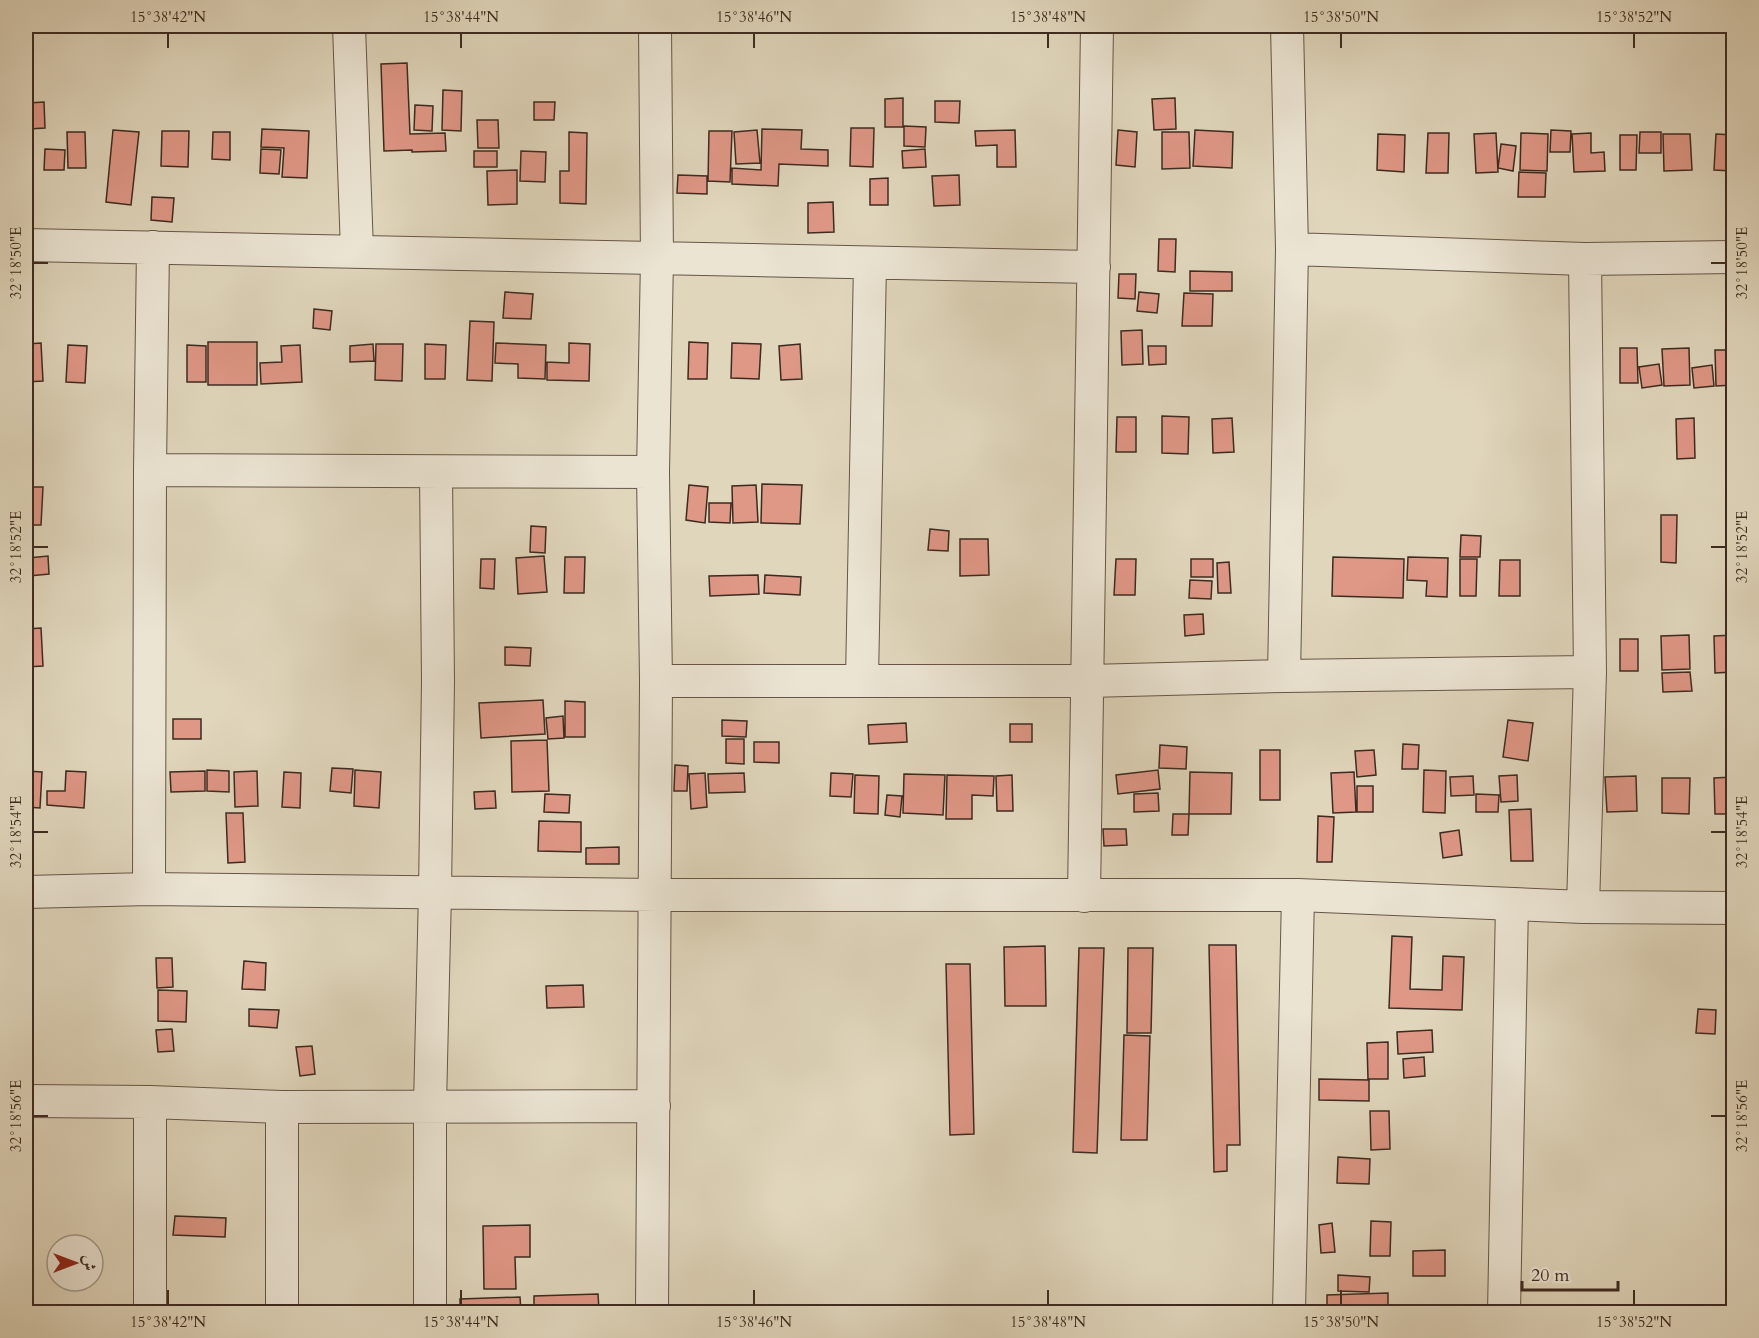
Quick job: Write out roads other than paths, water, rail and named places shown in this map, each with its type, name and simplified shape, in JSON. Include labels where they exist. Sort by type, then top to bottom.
[{"type":"street","points":[[349,26],[357,251]]},
{"type":"street","points":[[652,1312],[656,895],[653,472],[657,258],[655,26]]},
{"type":"street","points":[[1084,896],[1097,26]]},
{"type":"street","points":[[1284,676],[1292,249],[1287,26]]},
{"type":"street","points":[[26,244],[1094,267]]},
{"type":"street","points":[[149,889],[153,247]]},
{"type":"street","points":[[1292,249],[1585,259],[1734,257]]},
{"type":"street","points":[[1583,907],[1590,672],[1585,259]]},
{"type":"street","points":[[862,680],[870,263]]},
{"type":"street","points":[[150,470],[653,472]]},
{"type":"street","points":[[430,1312],[430,1105],[438,681],[436,472]]},
{"type":"street","points":[[656,681],[1089,681],[1590,672]]},
{"type":"street","points":[[26,892],[149,889],[656,895],[1298,895],[1583,907],[1734,908]]},
{"type":"street","points":[[1289,1312],[1298,895]]},
{"type":"street","points":[[1504,1312],[1512,904]]},
{"type":"street","points":[[26,1101],[150,1102],[282,1107],[654,1106]]},
{"type":"street","points":[[150,1102],[150,1312]]},
{"type":"street","points":[[282,1107],[282,1312]]}]
